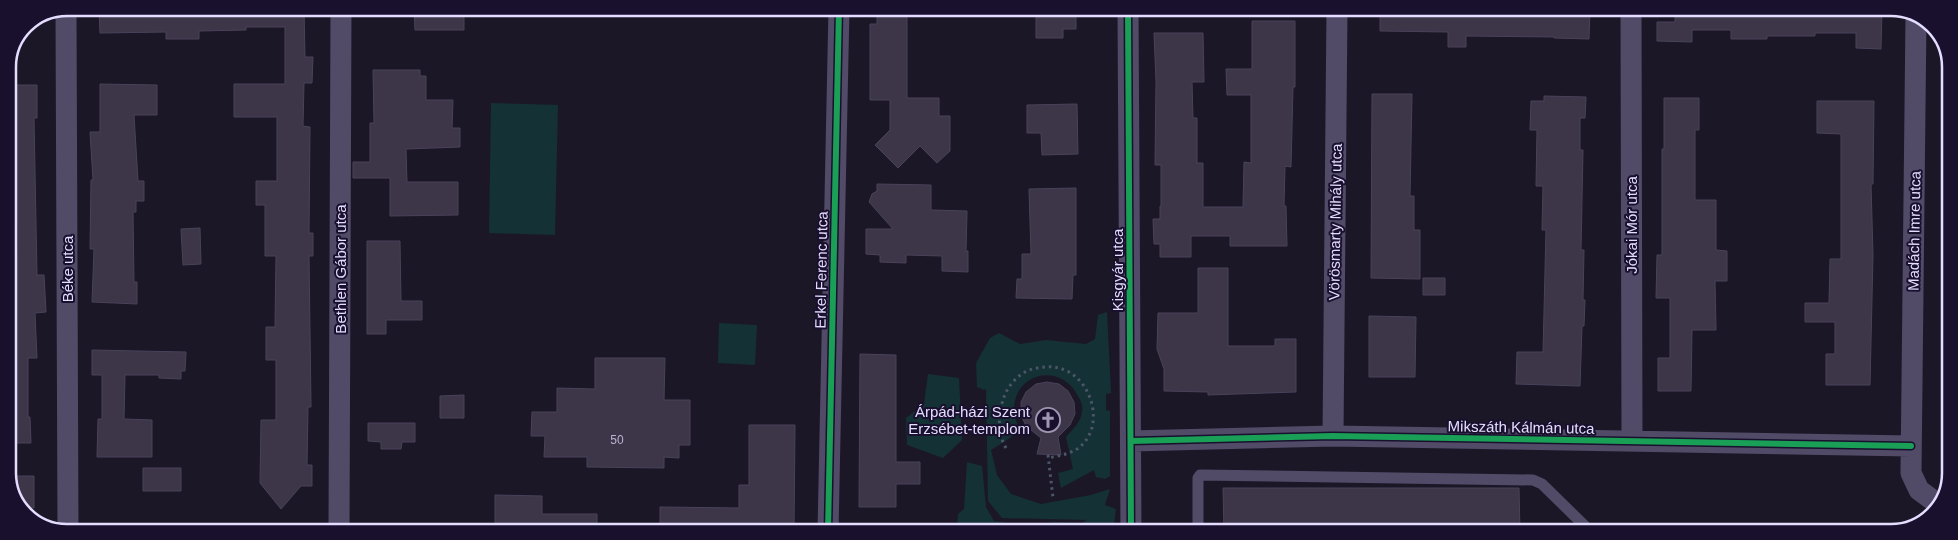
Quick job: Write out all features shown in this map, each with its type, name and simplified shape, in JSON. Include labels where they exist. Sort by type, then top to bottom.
[{"type":"street","name":"Béke utca","points":[[66,16],[68,524]]},
{"type":"street","name":"Bethlen Gábor utca","points":[[339,524],[341,16]]},
{"type":"street","name":"Erkel Ferenc utca","points":[[828,524],[839,16]]},
{"type":"street","name":"Kisgyár utca","points":[[1128,16],[1131,524]]},
{"type":"street","name":"Vörösmarty Mihály utca","points":[[1333,436],[1337,16]]},
{"type":"street","name":"Jókai Mór utca","points":[[1631,16],[1632,441]]},
{"type":"street","name":"Madách Imre utca","points":[[1912,446],[1916,23]]},
{"type":"street","name":"Mikszáth Kálmán utca","points":[[1130,441],[1333,436],[1912,446]]},
{"type":"street","points":[[1912,446],[1911,473],[1919,490],[1933,501]]},
{"type":"lane","points":[[1198,524],[1198,478],[1200,475],[1533,480],[1542,484],[1578,524]]},
{"type":"path","points":[[1006,448],[998,421],[1000,406],[1005,394],[1018,376],[1031,368],[1049,366],[1066,370],[1077,378],[1087,390],[1092,406],[1093,422],[1088,438],[1078,448],[1060,456],[1048,456],[1054,498]]},
{"type":"green space","points":[[491,103],[558,105],[555,235],[489,233]]},
{"type":"green space","points":[[1107,312],[1111,393],[1106,394],[1106,410],[1110,411],[1110,476],[1105,479],[1096,477],[1094,470],[1061,488],[1058,473],[1073,469],[1066,437],[1079,422],[1082,415],[1082,407],[1079,398],[1070,385],[1061,378],[1050,375],[1030,380],[1022,387],[1016,397],[1014,410],[1019,429],[1010,438],[991,450],[997,475],[1011,494],[1041,504],[1091,495],[1110,489],[1105,505],[1116,509],[1114,524],[1035,524],[1056,522],[1082,523],[1087,520],[1002,518],[988,501],[986,389],[977,387],[976,363],[990,338],[999,333],[1020,344],[1046,340],[1086,344],[1095,339],[1098,315]]},
{"type":"green space","points":[[719,323],[757,325],[755,365],[718,363]]},
{"type":"green space","points":[[928,374],[959,378],[962,440],[943,458],[907,445],[906,418],[924,404]]},
{"type":"green space","points":[[967,462],[982,466],[986,507],[994,521],[1016,524],[957,524],[958,514],[964,509]]},
{"type":"building","points":[[99,16],[304,16],[305,57],[313,57],[312,83],[304,83],[303,126],[310,127],[309,233],[313,233],[313,256],[309,256],[311,407],[308,407],[307,465],[312,465],[312,486],[301,486],[281,509],[260,483],[261,420],[276,420],[276,360],[266,360],[266,327],[275,327],[276,256],[265,256],[265,205],[256,205],[256,181],[277,181],[277,117],[234,117],[234,84],[285,84],[285,27],[246,27],[246,30],[199,31],[199,39],[166,39],[166,32],[100,33]]},
{"type":"building","points":[[414,16],[464,16],[464,30],[415,30]]},
{"type":"building","points":[[877,16],[907,16],[907,98],[939,98],[939,116],[950,116],[950,151],[937,163],[920,146],[898,168],[875,145],[890,130],[890,100],[870,100],[870,24],[877,24]]},
{"type":"building","points":[[1036,16],[1076,16],[1076,29],[1063,29],[1063,38],[1036,38]]},
{"type":"building","points":[[1380,16],[1590,16],[1589,39],[1466,36],[1466,47],[1448,47],[1448,32],[1380,31]]},
{"type":"building","points":[[1675,16],[1882,16],[1881,49],[1856,48],[1856,33],[1815,33],[1815,36],[1767,36],[1767,39],[1731,39],[1731,30],[1692,30],[1692,42],[1657,41],[1657,22],[1675,22]]},
{"type":"building","points":[[1252,21],[1295,21],[1295,87],[1293,87],[1291,167],[1285,166],[1284,206],[1286,206],[1287,246],[1230,246],[1230,236],[1191,236],[1191,257],[1160,257],[1160,244],[1154,244],[1153,219],[1160,219],[1161,206],[1161,165],[1155,165],[1156,82],[1154,33],[1203,33],[1204,82],[1192,82],[1193,118],[1197,118],[1197,163],[1203,163],[1203,207],[1243,207],[1244,162],[1251,163],[1251,95],[1227,95],[1226,69],[1252,69]]},
{"type":"building","points":[[373,70],[420,70],[420,76],[426,76],[426,100],[453,100],[452,128],[460,128],[460,147],[406,149],[407,182],[458,182],[458,215],[390,216],[390,178],[353,178],[353,162],[370,162],[370,123],[374,123]]},
{"type":"building","points":[[100,84],[157,85],[157,115],[134,115],[138,181],[144,181],[144,201],[136,201],[136,212],[133,212],[134,282],[137,282],[137,304],[92,302],[94,249],[90,249],[91,180],[93,180],[90,132],[100,132]]},
{"type":"building","points":[[16,85],[37,85],[37,118],[34,118],[37,275],[44,275],[46,312],[35,313],[37,358],[28,358],[28,417],[30,417],[31,443],[16,443]]},
{"type":"building","points":[[1372,94],[1412,94],[1410,196],[1414,196],[1414,230],[1420,230],[1420,279],[1371,278]]},
{"type":"building","points":[[1544,96],[1586,97],[1585,118],[1580,118],[1580,150],[1583,150],[1581,250],[1584,250],[1583,300],[1585,300],[1580,386],[1516,384],[1517,352],[1543,352],[1546,230],[1542,230],[1543,186],[1536,186],[1537,130],[1530,130],[1531,101],[1544,101]]},
{"type":"building","points":[[1664,98],[1699,98],[1699,130],[1695,130],[1695,200],[1716,200],[1716,250],[1727,251],[1727,281],[1715,281],[1716,330],[1692,330],[1691,391],[1658,391],[1658,358],[1670,358],[1670,298],[1656,298],[1657,255],[1662,255]]},
{"type":"building","points":[[1817,101],[1874,101],[1873,184],[1871,184],[1873,255],[1870,385],[1826,385],[1826,354],[1835,354],[1835,322],[1805,322],[1805,303],[1829,303],[1830,259],[1841,259],[1841,134],[1817,133]]},
{"type":"building","points":[[1077,104],[1078,154],[1042,155],[1041,133],[1027,133],[1027,105]]},
{"type":"building","points":[[877,184],[931,185],[931,210],[967,211],[966,251],[968,251],[968,272],[942,271],[942,256],[906,255],[906,263],[880,262],[880,255],[866,254],[866,229],[893,229],[869,202],[872,194],[877,191]]},
{"type":"building","points":[[1076,188],[1076,275],[1073,275],[1072,299],[1016,298],[1017,279],[1022,279],[1022,254],[1031,254],[1029,189]]},
{"type":"building","points":[[200,228],[201,264],[183,265],[181,229]]},
{"type":"building","points":[[367,241],[400,241],[401,301],[422,301],[422,320],[386,320],[386,334],[367,334]]},
{"type":"building","points":[[1198,268],[1228,268],[1228,346],[1275,346],[1275,339],[1296,339],[1296,392],[1208,395],[1208,392],[1164,391],[1164,369],[1157,349],[1158,313],[1198,313]]},
{"type":"building","points":[[1423,278],[1445,278],[1445,295],[1423,295]]},
{"type":"building","points":[[1369,316],[1416,317],[1415,377],[1369,377]]},
{"type":"building","points":[[92,350],[186,352],[185,371],[181,371],[181,379],[159,378],[159,375],[125,375],[124,419],[152,420],[152,457],[97,457],[98,419],[102,419],[102,375],[92,375]]},
{"type":"building","points":[[860,354],[896,355],[896,462],[920,462],[920,484],[896,484],[896,507],[859,507]]},
{"type":"building","points":[[595,358],[665,358],[664,400],[690,400],[690,445],[679,445],[679,458],[664,457],[664,468],[587,467],[587,457],[544,457],[545,436],[531,436],[532,412],[557,412],[557,388],[595,389]]},
{"type":"building","name":"Árpád-házi Szent Erzsébet-templom","points":[[1047,382],[1059,384],[1068,391],[1074,402],[1075,414],[1070,425],[1058,437],[1061,455],[1037,454],[1041,438],[1026,426],[1021,415],[1021,402],[1026,392],[1036,384]]},
{"type":"building","points":[[464,395],[464,418],[440,418],[440,396]]},
{"type":"building","points":[[368,423],[415,423],[415,442],[402,442],[401,449],[381,449],[381,442],[368,441]]},
{"type":"building","points":[[749,425],[795,425],[794,524],[660,524],[660,507],[739,508],[739,485],[749,485]]},
{"type":"building","points":[[143,468],[181,468],[181,491],[143,491]]},
{"type":"building","points":[[16,476],[34,476],[34,508],[31,508],[23,498]]},
{"type":"building","points":[[1223,488],[1519,488],[1520,524],[1224,524]]},
{"type":"building","points":[[495,495],[542,496],[542,514],[597,514],[597,524],[495,524]]},
{"type":"cycle path","points":[[828,524],[839,16]]},
{"type":"cycle path","points":[[1128,16],[1131,524]]},
{"type":"cycle path","points":[[1131,441],[1333,436],[1911,446]]},
{"type":"place","name":"Árpád-házi Szent Erzsébet-templom","points":[[1048,420]]}]
